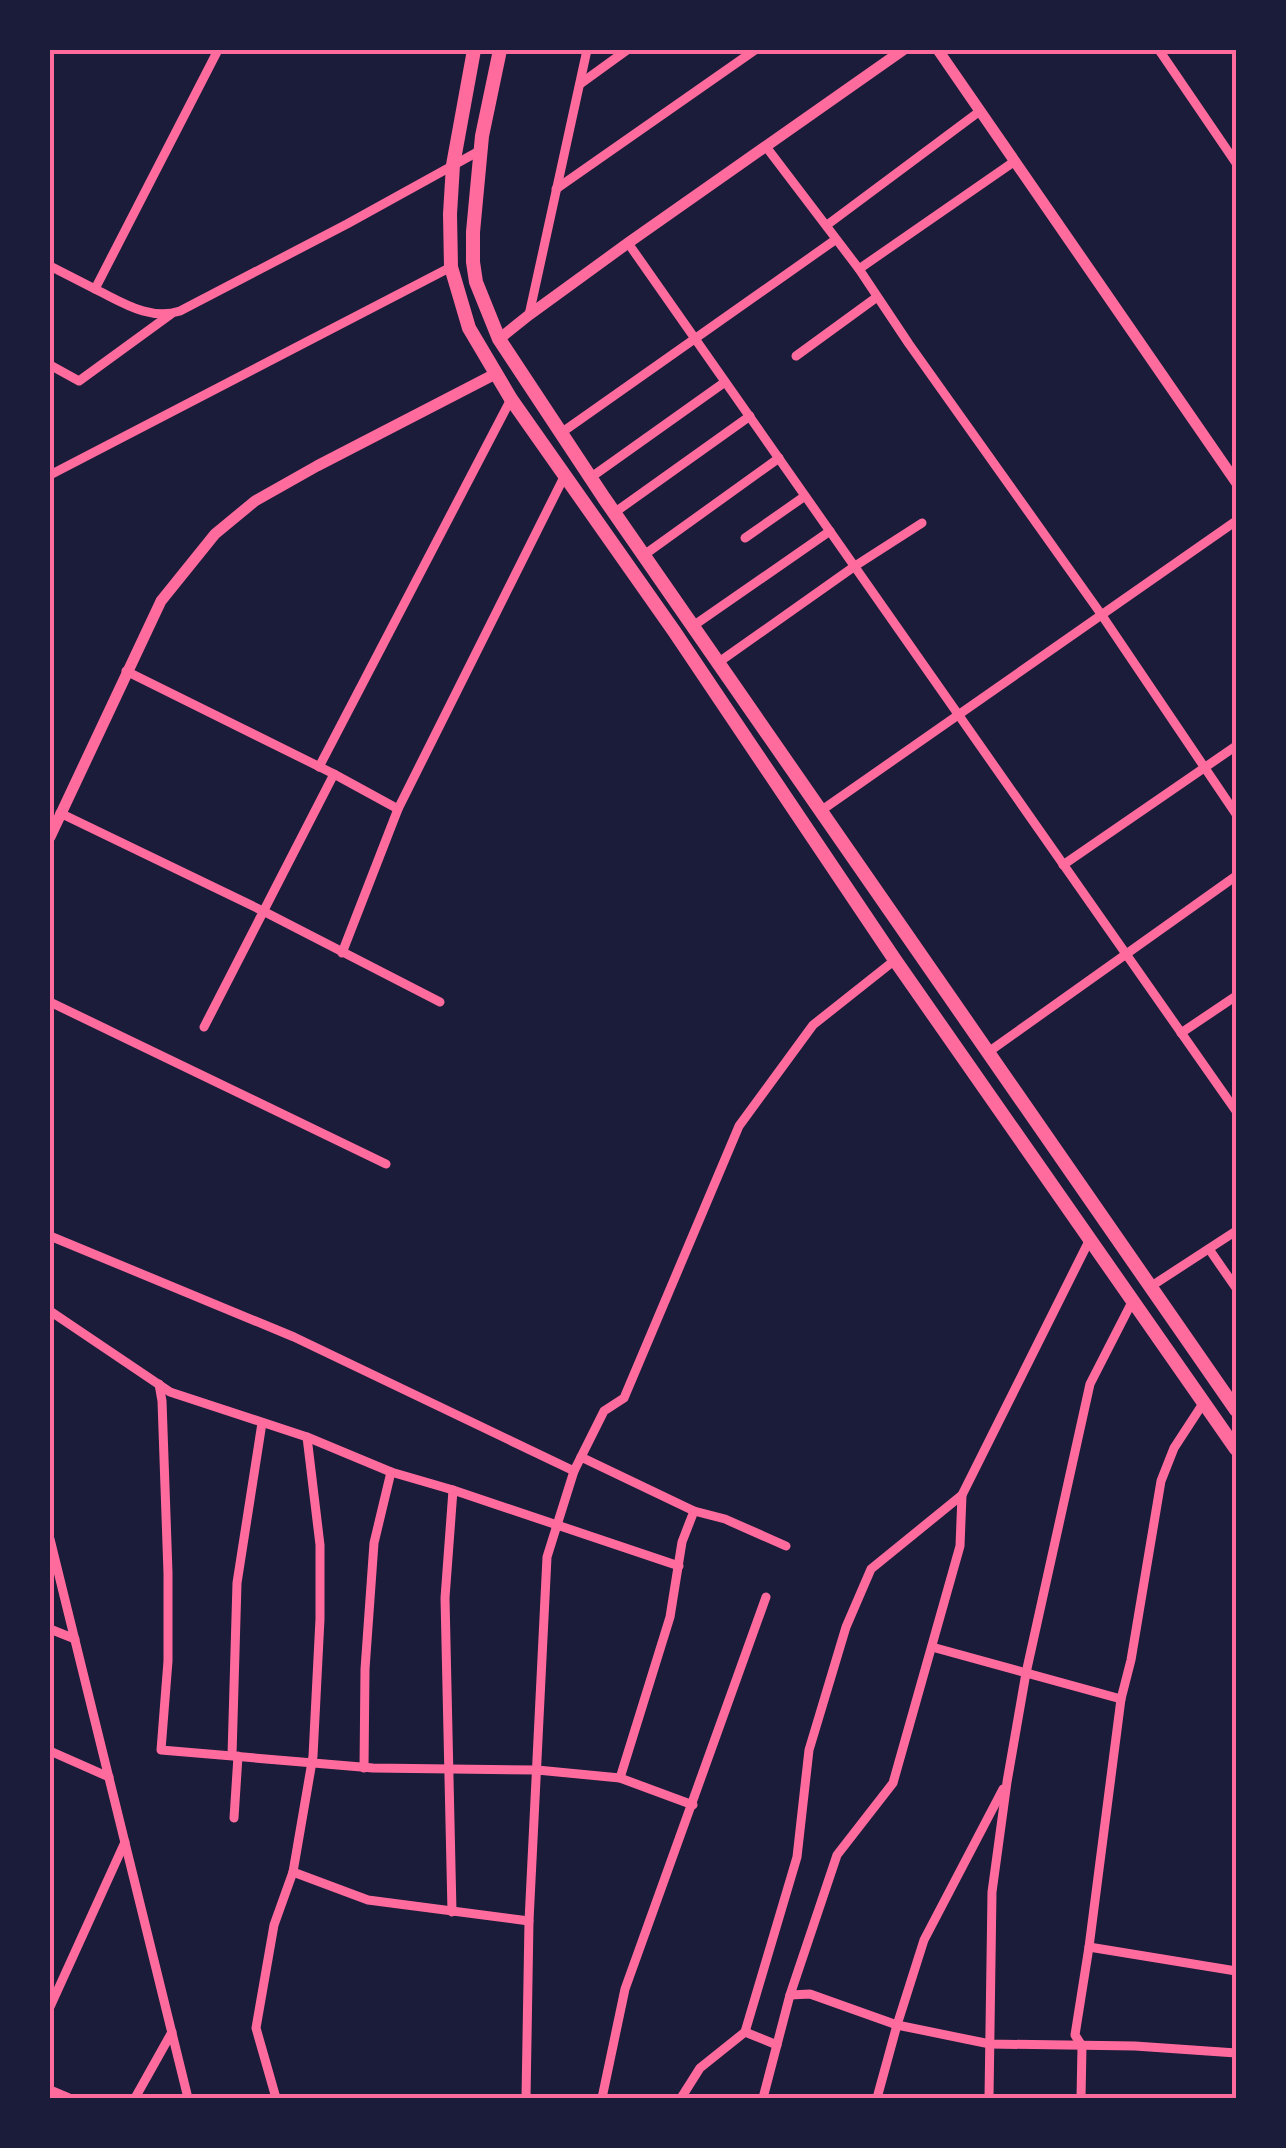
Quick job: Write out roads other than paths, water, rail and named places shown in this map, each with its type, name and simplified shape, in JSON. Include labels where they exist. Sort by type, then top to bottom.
[{"type":"main road","points":[[474,50],[453,165],[450,214],[451,267],[469,328],[511,399],[1236,1450]]},
{"type":"main road","points":[[500,50],[481,150],[473,232],[476,282],[499,339],[614,513],[1236,1410]]},
{"type":"street","points":[[95,289],[218,50]]},
{"type":"street","points":[[529,314],[587,50]]},
{"type":"street","points":[[580,84],[626,50]]},
{"type":"street","points":[[556,189],[755,50]]},
{"type":"street","points":[[499,339],[903,50]]},
{"type":"street","points":[[938,50],[1236,482]]},
{"type":"street","points":[[1159,50],[1236,163]]},
{"type":"street","points":[[827,225],[980,111]]},
{"type":"street","points":[[766,148],[859,269],[1236,814]]},
{"type":"street","points":[[50,365],[79,382],[172,314],[481,150]]},
{"type":"street","points":[[859,269],[1014,161]]},
{"type":"street","points":[[561,433],[836,240]]},
{"type":"street","points":[[628,244],[1236,1111]]},
{"type":"street","points":[[50,266],[147,314],[172,314]]},
{"type":"street","points":[[50,475],[451,267]]},
{"type":"street","points":[[796,356],[877,297]]},
{"type":"street","points":[[50,837],[161,601],[215,534],[254,501],[496,373]]},
{"type":"street","points":[[590,478],[725,382]]},
{"type":"street","points":[[319,767],[511,399]]},
{"type":"street","points":[[614,513],[750,416]]},
{"type":"street","points":[[644,555],[779,458]]},
{"type":"street","points":[[342,953],[398,809],[565,475]]},
{"type":"street","points":[[745,538],[805,496]]},
{"type":"street","points":[[822,810],[1236,521]]},
{"type":"street","points":[[719,662],[922,524]]},
{"type":"street","points":[[693,626],[830,531]]},
{"type":"street","points":[[126,671],[398,809]]},
{"type":"street","points":[[1063,865],[1236,746]]},
{"type":"street","points":[[204,1027],[334,774]]},
{"type":"street","points":[[60,813],[440,1002]]},
{"type":"street","points":[[987,1053],[1236,876]]},
{"type":"street","points":[[526,2098],[528,1921],[547,1557],[556,1523],[574,1470],[604,1411],[624,1398],[739,1126],[813,1025],[895,960]]},
{"type":"street","points":[[1181,1033],[1236,996]]},
{"type":"street","points":[[50,1002],[386,1164]]},
{"type":"street","points":[[1150,1287],[1236,1230]]},
{"type":"street","points":[[50,1236],[294,1336],[574,1470]]},
{"type":"street","points":[[681,2098],[700,2068],[745,2032],[796,1856],[809,1750],[846,1627],[871,1570],[962,1495],[1090,1238]]},
{"type":"street","points":[[1210,1249],[1236,1288]]},
{"type":"street","points":[[989,2098],[992,1892],[1026,1673],[1090,1384],[1133,1300]]},
{"type":"street","points":[[50,1311],[170,1392],[307,1437],[391,1472],[679,1566]]},
{"type":"street","points":[[159,1384],[168,1591],[168,1661],[161,1750],[364,1768],[537,1770],[620,1778],[693,1805]]},
{"type":"street","points":[[1081,2098],[1082,2046],[1075,2035],[1122,1699],[1161,1481],[1174,1448],[1204,1402]]},
{"type":"street","points":[[234,1818],[237,1584],[262,1423]]},
{"type":"street","points":[[276,2098],[256,2028],[274,1925],[293,1872],[311,1764],[320,1619],[320,1545],[307,1437]]},
{"type":"street","points":[[581,1457],[694,1510],[786,1546]]},
{"type":"street","points":[[364,1768],[365,1669],[374,1543],[391,1472]]},
{"type":"street","points":[[452,1490],[446,1598],[452,1912]]},
{"type":"street","points":[[763,2098],[790,1995],[837,1855],[893,1783],[960,1546],[962,1495]]},
{"type":"street","points":[[620,1778],[670,1617],[682,1542],[694,1510]]},
{"type":"street","points":[[50,1539],[188,2098]]},
{"type":"street","points":[[602,2098],[625,1990],[766,1597]]},
{"type":"street","points":[[50,1628],[74,1639]]},
{"type":"street","points":[[932,1647],[1122,1699]]},
{"type":"street","points":[[50,1751],[109,1777]]},
{"type":"street","points":[[878,2098],[924,1940],[1007,1782]]},
{"type":"street","points":[[50,2007],[125,1842]]},
{"type":"street","points":[[293,1872],[368,1900],[528,1921]]},
{"type":"street","points":[[1089,1947],[1236,1970]]},
{"type":"street","points":[[790,1995],[810,1994],[897,2025],[990,2044],[1135,2046],[1236,2053]]},
{"type":"street","points":[[135,2098],[172,2032]]},
{"type":"street","points":[[745,2032],[777,2044]]},
{"type":"street","points":[[50,2090],[68,2098]]}]
